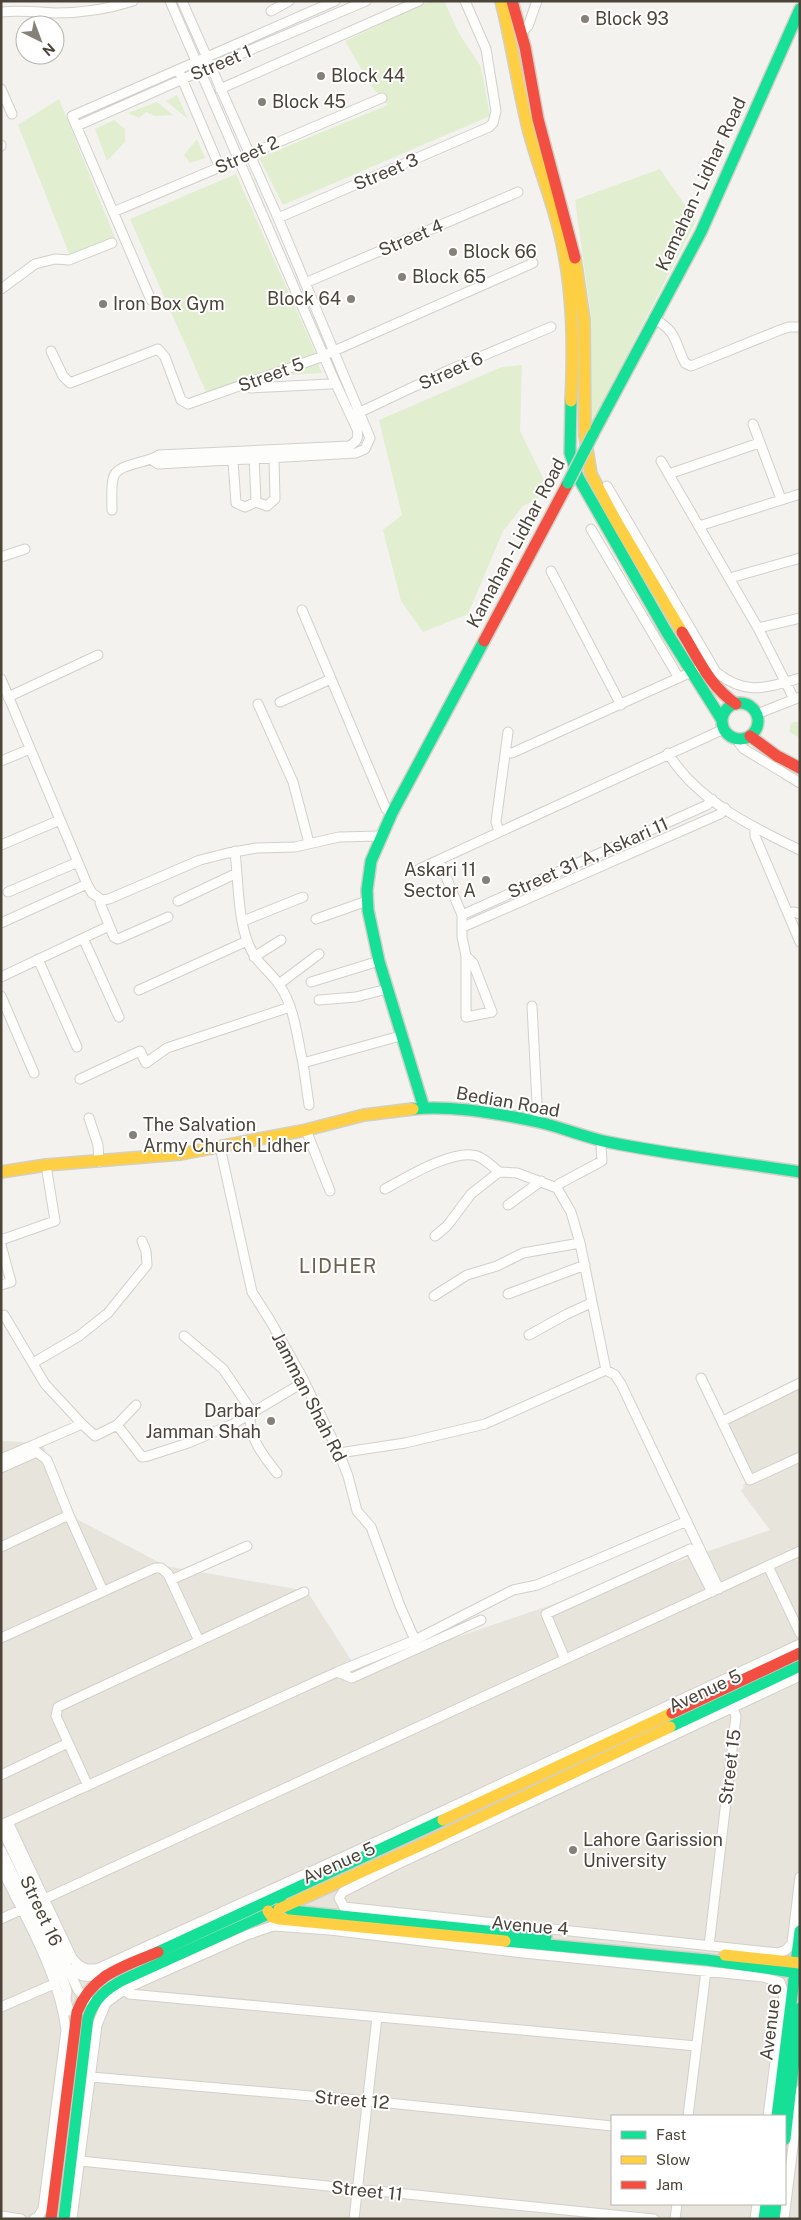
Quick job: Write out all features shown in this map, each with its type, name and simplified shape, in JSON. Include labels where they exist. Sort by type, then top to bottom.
[{"type":"main road","points":[[501,1],[512,43],[529,131],[557,206],[573,239],[584,320],[585,436],[591,474],[616,521],[702,666],[718,691],[736,704]]},
{"type":"main road","points":[[512,1],[522,32],[557,206],[564,251],[572,311],[574,346],[570,453],[578,477],[666,631],[730,736],[748,736],[800,761]]},
{"type":"main road","name":"Kamahan - Lidhar Road","points":[[424,1108],[400,1036],[379,961],[367,901],[368,871],[380,836],[701,232],[800,9]]},
{"type":"main road","points":[[723,724],[726,710],[736,704],[746,704],[757,714],[758,719],[748,736]]},
{"type":"main road","points":[[748,736],[777,756],[800,768]]},
{"type":"main road","name":"Bedian Road","points":[[1,1172],[46,1165],[181,1154],[306,1130],[364,1115],[424,1108],[489,1113],[538,1122],[605,1141],[646,1149],[800,1172]]},
{"type":"main road","name":"Avenue 5","points":[[86,2004],[121,1981],[187,1952],[282,1902],[800,1653]]},
{"type":"main road","name":"Avenue 5","points":[[282,1902],[428,1842],[793,1676],[800,1666]]},
{"type":"main road","name":"Avenue 4","points":[[282,1902],[292,1911],[798,1968]]},
{"type":"main road","name":"Avenue 5","points":[[86,2004],[102,1977],[183,1940],[267,1910]]},
{"type":"main road","name":"Avenue 4","points":[[267,1910],[279,1919],[770,1965]]},
{"type":"main road","points":[[793,1991],[782,1976],[770,1965],[791,1953],[798,1935]]},
{"type":"main road","name":"Avenue 6","points":[[777,2115],[791,2005],[798,1968],[798,1935]]},
{"type":"main road","points":[[183,1940],[187,1952]]},
{"type":"main road","points":[[51,2219],[75,2030],[86,2004]]},
{"type":"main road","points":[[64,2219],[86,2004]]},
{"type":"main road","name":"Avenue 6","points":[[791,2005],[793,2144]]},
{"type":"main road","points":[[764,2219],[766,2205]]},
{"type":"main road","points":[[774,2219],[776,2205]]},
{"type":"street","points":[[1,12],[17,10],[69,13],[102,10],[133,1]]},
{"type":"street","points":[[170,1],[357,429],[357,440]]},
{"type":"street","points":[[152,460],[158,464],[233,461],[254,455],[274,459],[356,453],[367,446],[370,438],[278,218],[182,1]]},
{"type":"street","points":[[271,11],[289,1]]},
{"type":"street","name":"Street 1","points":[[151,300],[72,116],[335,1]]},
{"type":"street","name":"Street 1","points":[[77,126],[210,66],[366,1]]},
{"type":"street","points":[[220,89],[418,1]]},
{"type":"street","name":"Street 3","points":[[278,218],[489,127],[493,123],[496,112],[486,49],[465,1]]},
{"type":"street","points":[[522,32],[528,26],[537,1]]},
{"type":"street","points":[[178,70],[220,168]]},
{"type":"street","points":[[1,89],[12,114]]},
{"type":"street","name":"Street 2","points":[[113,212],[382,98]]},
{"type":"street","name":"Street 4","points":[[305,283],[518,192]]},
{"type":"street","points":[[1,289],[35,264],[55,259],[69,260],[112,243]]},
{"type":"street","name":"Street 5","points":[[51,351],[63,376],[70,383],[158,349],[165,356],[181,400],[184,403],[247,384],[324,355],[534,263]]},
{"type":"street","points":[[655,320],[669,329],[675,336],[684,363],[691,366],[780,330],[789,327],[800,327]]},
{"type":"street","name":"Street 6","points":[[351,416],[361,413],[449,370],[551,327]]},
{"type":"street","points":[[247,384],[251,388],[330,384],[335,382]]},
{"type":"street","points":[[752,424],[781,499]]},
{"type":"street","points":[[357,440],[367,446]]},
{"type":"street","points":[[112,510],[113,477],[116,471],[123,467],[152,460],[159,455],[254,455],[349,446],[357,440]]},
{"type":"street","points":[[669,474],[758,443]]},
{"type":"street","points":[[254,455],[256,502]]},
{"type":"street","points":[[233,461],[236,503],[245,507],[256,502],[267,506],[275,499],[274,459]]},
{"type":"street","points":[[661,461],[730,578],[797,698],[757,714]]},
{"type":"street","points":[[607,486],[716,672],[730,682],[748,689],[768,688],[800,678]]},
{"type":"street","points":[[699,526],[800,494]]},
{"type":"street","points":[[591,529],[679,678]]},
{"type":"street","points":[[1,557],[25,548]]},
{"type":"street","points":[[730,578],[800,558]]},
{"type":"street","points":[[551,571],[621,705]]},
{"type":"street","points":[[302,610],[386,810],[392,814]]},
{"type":"street","points":[[758,628],[800,618]]},
{"type":"street","points":[[6,701],[98,655]]},
{"type":"street","points":[[506,752],[512,753],[621,705],[702,666]]},
{"type":"street","points":[[280,702],[331,678]]},
{"type":"street","points":[[1,679],[6,701],[30,749],[92,893],[102,900],[109,899],[200,860],[235,851],[257,848],[295,847],[339,838],[380,836]]},
{"type":"street","points":[[258,704],[293,782],[309,843]]},
{"type":"street","points":[[418,869],[668,754],[723,724]]},
{"type":"street","points":[[499,831],[496,822],[508,732]]},
{"type":"street","points":[[748,736],[739,743],[744,749],[800,783]]},
{"type":"street","points":[[1,761],[30,749]]},
{"type":"street","points":[[668,754],[682,774],[712,799],[755,828],[800,850]]},
{"type":"street","name":"Street 31 A, Askari 11","points":[[462,915],[707,805],[712,799]]},
{"type":"street","points":[[463,927],[720,814],[725,808]]},
{"type":"street","points":[[1,845],[60,820]]},
{"type":"street","points":[[755,828],[755,836],[800,942]]},
{"type":"street","points":[[235,851],[246,940],[254,957],[279,984],[290,1007],[309,1105]]},
{"type":"street","points":[[438,860],[462,915],[462,937],[466,956],[466,1018],[492,1012],[473,963],[466,956]]},
{"type":"street","points":[[4,890],[78,862]]},
{"type":"street","points":[[178,901],[237,873]]},
{"type":"street","points":[[1,924],[88,884]]},
{"type":"street","points":[[243,921],[303,897]]},
{"type":"street","points":[[102,900],[100,903],[109,926],[114,937],[118,939],[168,917]]},
{"type":"street","points":[[316,920],[367,901]]},
{"type":"street","points":[[788,913],[800,914]]},
{"type":"street","points":[[1,977],[109,926]]},
{"type":"street","points":[[83,938],[119,1017]]},
{"type":"street","points":[[139,990],[246,940]]},
{"type":"street","points":[[254,957],[281,940]]},
{"type":"street","points":[[279,984],[319,954]]},
{"type":"street","points":[[38,959],[77,1047]]},
{"type":"street","points":[[311,982],[379,961]]},
{"type":"street","points":[[319,1000],[356,997],[387,989]]},
{"type":"street","points":[[1,996],[34,1073]]},
{"type":"street","points":[[532,1006],[538,1122]]},
{"type":"street","points":[[80,1079],[140,1051],[146,1062],[167,1048],[290,1007]]},
{"type":"street","points":[[302,1063],[400,1036]]},
{"type":"street","points":[[89,1118],[98,1145],[99,1162]]},
{"type":"street","points":[[306,1130],[330,1191]]},
{"type":"street","points":[[557,1188],[558,1184],[602,1161],[601,1148],[605,1141]]},
{"type":"street","name":"Jamman Shah Rd","points":[[220,1147],[252,1292],[304,1382],[339,1453],[348,1476],[357,1511],[372,1527],[396,1597],[415,1640]]},
{"type":"street","points":[[385,1189],[413,1172],[457,1156],[474,1155],[499,1172],[517,1173],[557,1188],[571,1212],[580,1242],[606,1370],[615,1375],[621,1384],[687,1522],[716,1590]]},
{"type":"street","points":[[1,1240],[55,1220],[46,1165]]},
{"type":"street","points":[[435,1236],[447,1226],[470,1194],[499,1172]]},
{"type":"street","points":[[508,1205],[541,1181]]},
{"type":"street","points":[[33,1364],[78,1336],[108,1313],[147,1265],[146,1251],[142,1241]]},
{"type":"street","points":[[434,1296],[461,1278],[497,1266],[523,1253],[580,1242]]},
{"type":"street","points":[[1,1244],[3,1258],[11,1282],[1,1285]]},
{"type":"street","points":[[508,1294],[585,1265]]},
{"type":"street","points":[[529,1335],[591,1303]]},
{"type":"street","points":[[4,1315],[45,1384],[95,1436],[117,1425],[136,1405]]},
{"type":"street","points":[[184,1336],[223,1369],[252,1413],[250,1424],[260,1452],[277,1473]]},
{"type":"street","points":[[339,1453],[405,1443],[485,1424],[606,1370]]},
{"type":"street","points":[[701,1378],[750,1480],[800,1457]]},
{"type":"street","points":[[117,1425],[142,1457],[188,1443],[233,1424],[304,1382]]},
{"type":"street","points":[[722,1421],[800,1383]]},
{"type":"street","points":[[1,1459],[82,1424]]},
{"type":"street","points":[[1,1468],[37,1452],[42,1454],[47,1460],[103,1591]]},
{"type":"street","points":[[1,1547],[69,1515]]},
{"type":"street","points":[[33,1905],[3,1825],[337,1672],[415,1640],[513,1590],[538,1585],[687,1522]]},
{"type":"street","points":[[171,1580],[247,1546]]},
{"type":"street","points":[[565,1659],[546,1614],[690,1549],[716,1590]]},
{"type":"street","points":[[1,1919],[800,1551]]},
{"type":"street","points":[[768,1566],[800,1632]]},
{"type":"street","points":[[1,1638],[155,1568],[165,1570],[199,1641]]},
{"type":"street","points":[[88,1786],[56,1716],[58,1707],[304,1592]]},
{"type":"street","points":[[337,1672],[352,1678],[480,1620]]},
{"type":"street","points":[[1,1868],[33,1905],[77,1964],[86,1969],[99,1968],[384,1838],[800,1644]]},
{"type":"street","points":[[768,2115],[791,2005],[770,1965],[709,1946],[344,1907],[339,1898],[343,1892],[396,1866],[733,1708],[793,1676]]},
{"type":"street","name":"Street 15","points":[[709,1946],[736,1716],[733,1708]]},
{"type":"street","points":[[1,1775],[68,1743]]},
{"type":"street","name":"Street 16","points":[[1,1850],[68,1968],[86,2004]]},
{"type":"street","points":[[798,1935],[800,1877]]},
{"type":"street","name":"Street 16","points":[[33,1905],[59,1983]]},
{"type":"street","points":[[72,2219],[99,2016],[106,2003],[125,1988],[247,1935],[273,1926],[330,1930],[533,1954],[706,1971],[770,1965]]},
{"type":"street","name":"Street 16","points":[[68,1968],[84,1976],[102,1977]]},
{"type":"street","points":[[688,2115],[706,1971]]},
{"type":"street","points":[[59,1983],[86,2004]]},
{"type":"street","points":[[1,2007],[59,1983]]},
{"type":"street","points":[[34,2219],[38,2217],[43,2208],[66,2040],[65,2017],[59,1983]]},
{"type":"street","points":[[125,1988],[129,1994],[696,2046]]},
{"type":"street","points":[[67,1991],[66,2000],[75,2030]]},
{"type":"street","points":[[354,2219],[369,2101],[377,2017]]},
{"type":"street","name":"Street 12","points":[[91,2077],[369,2101],[611,2126]]},
{"type":"street","points":[[786,2202],[800,2090]]},
{"type":"street","name":"Street 11","points":[[80,2161],[654,2219]]},
{"type":"street","points":[[675,2219],[677,2205]]},
{"type":"street","points":[[755,2219],[757,2205]]},
{"type":"street","points":[[784,2219],[786,2205]]},
{"type":"street","points":[[1,2216],[21,2219]]},
{"type":"shaded area","points":[[800,1388],[800,2219],[1,2219],[1,1441],[42,1443],[71,1516],[166,1566],[307,1591],[358,1671],[770,1530],[741,1491],[744,1487],[743,1485],[753,1476],[725,1421]]},
{"type":"green space","points":[[430,1],[444,1],[460,35],[481,67],[490,116],[283,205],[259,158],[388,105],[371,86],[345,41]]},
{"type":"green space","points":[[177,95],[188,119],[166,101]]},
{"type":"green space","points":[[59,99],[115,238],[70,256],[18,125]]},
{"type":"green space","points":[[157,102],[173,115],[155,116],[146,112],[139,118],[128,113]]},
{"type":"green space","points":[[114,120],[125,129],[125,142],[107,161],[95,129]]},
{"type":"green space","points":[[197,139],[205,158],[190,163],[184,155]]},
{"type":"green space","points":[[660,169],[696,221],[590,427],[591,317],[575,200]]},
{"type":"green space","points":[[236,174],[316,354],[207,394],[130,219]]},
{"type":"green space","points":[[318,363],[322,373],[287,375]]},
{"type":"green space","points":[[522,365],[520,431],[550,492],[523,506],[503,531],[468,614],[423,632],[401,601],[383,530],[402,515],[379,420],[502,367]]},
{"type":"green space","points":[[800,721],[800,738],[789,732],[791,723]]},
{"type":"traffic: fast","points":[[593,434],[701,232],[800,9]]},
{"type":"traffic: fast","points":[[571,401],[570,453],[578,477],[666,631],[722,720]]},
{"type":"traffic: fast","points":[[568,483],[593,434]]},
{"type":"traffic: fast","points":[[424,1108],[379,961],[368,910],[367,890],[371,861],[392,813],[484,641]]},
{"type":"traffic: fast","points":[[740,703],[747,704],[753,708],[757,714],[758,721],[757,728],[753,734],[747,738],[740,739],[733,738],[727,734],[723,728],[722,721],[723,714],[727,708],[733,704],[740,703]]},
{"type":"traffic: fast","points":[[413,1109],[443,1108],[492,1113],[538,1122],[599,1140],[632,1147],[800,1172]]},
{"type":"traffic: fast","points":[[670,1727],[800,1666]]},
{"type":"traffic: fast","points":[[158,1952],[443,1820]]},
{"type":"traffic: fast","points":[[283,1904],[292,1911],[546,1937]]},
{"type":"traffic: fast","points":[[64,2219],[88,2018],[97,2000],[111,1987],[123,1980],[279,1909]]},
{"type":"traffic: fast","points":[[777,2115],[800,1931]]},
{"type":"traffic: fast","points":[[505,1941],[707,1960],[800,1973]]},
{"type":"traffic: fast","points":[[786,2130],[800,2008]]},
{"type":"traffic: fast","points":[[764,2219],[766,2205]]},
{"type":"traffic: fast","points":[[774,2219],[776,2205]]},
{"type":"traffic: slow","points":[[501,1],[529,132],[556,218],[564,251],[570,293],[571,401]]},
{"type":"traffic: slow","points":[[575,258],[584,320],[585,436],[591,474],[616,521],[682,632]]},
{"type":"traffic: slow","points":[[1,1172],[46,1165],[181,1154],[306,1130],[364,1115],[413,1109]]},
{"type":"traffic: slow","points":[[443,1820],[672,1713]]},
{"type":"traffic: slow","points":[[279,1909],[428,1842],[670,1727]]},
{"type":"traffic: slow","points":[[268,1911],[272,1917],[279,1919],[505,1941]]},
{"type":"traffic: slow","points":[[725,1955],[800,1963]]},
{"type":"traffic: jam","points":[[512,1],[525,47],[538,119],[575,258]]},
{"type":"traffic: jam","points":[[484,641],[568,483]]},
{"type":"traffic: jam","points":[[682,632],[712,681],[736,704]]},
{"type":"traffic: jam","points":[[750,736],[777,756],[800,768]]},
{"type":"traffic: jam","points":[[672,1713],[800,1653]]},
{"type":"traffic: jam","points":[[51,2219],[77,2012],[83,1999],[100,1980],[110,1973],[158,1952]]},
{"type":"place","name":"Block 93","points":[[585,19]]},
{"type":"place","name":"Block 44","points":[[321,76]]},
{"type":"place","name":"Block 45","points":[[262,102]]},
{"type":"place","name":"Block 66","points":[[453,252]]},
{"type":"place","name":"Block 65","points":[[402,277]]},
{"type":"place","name":"Block 64","points":[[351,299]]},
{"type":"place","name":"Iron Box Gym","points":[[103,304]]},
{"type":"place","name":"Askari 11 Sector A","points":[[486,880]]},
{"type":"place","name":"The Salvation Army Church Lidher","points":[[133,1135]]},
{"type":"place","name":"Darbar Jamman Shah","points":[[271,1421]]},
{"type":"place","name":"Lahore Garission University","points":[[573,1850]]},
{"type":"district","name":"LIDHER","points":[[338,1266]]}]
